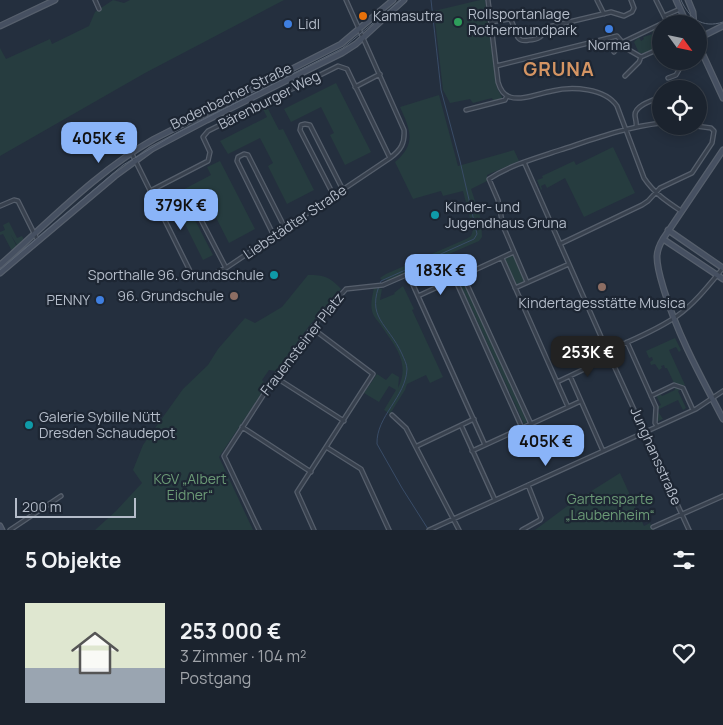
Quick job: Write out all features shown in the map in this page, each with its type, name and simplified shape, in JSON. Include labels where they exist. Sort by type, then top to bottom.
[{"type":"street","points":[[0,26],[56,0]]},
{"type":"street","points":[[95,0],[99,10]]},
{"type":"street","name":"Liebstädter Straße","points":[[132,152],[194,277],[203,279],[226,268],[390,158],[399,151],[403,144],[404,130],[346,0]]},
{"type":"street","name":"Bodenbacher Straße","points":[[0,265],[99,177],[132,152],[341,44],[393,0]]},
{"type":"street","name":"Bodenbacher Straße","points":[[0,273],[135,161],[170,138],[342,53],[404,0]]},
{"type":"street","points":[[488,0],[496,66],[502,92],[507,96],[521,98],[562,89],[600,94],[609,98],[615,103],[644,178],[655,193],[681,211]]},
{"type":"street","points":[[597,0],[604,14]]},
{"type":"street","points":[[491,22],[510,19],[517,37],[525,41],[540,37],[546,28],[611,12],[624,16],[632,12],[634,8],[631,0]]},
{"type":"street","points":[[656,0],[664,15]]},
{"type":"street","points":[[676,0],[683,15]]},
{"type":"street","points":[[688,0],[693,15]]},
{"type":"street","points":[[666,15],[680,9]]},
{"type":"street","points":[[708,34],[723,26]]},
{"type":"street","points":[[614,52],[622,42],[652,28]]},
{"type":"street","points":[[496,66],[617,36],[629,50],[641,57]]},
{"type":"street","points":[[625,76],[639,62],[641,57],[652,52]]},
{"type":"street","name":"Bärenburger Weg","points":[[150,191],[208,161],[210,152],[204,137],[208,131],[338,66],[345,67],[390,158]]},
{"type":"street","points":[[708,66],[723,98]]},
{"type":"street","points":[[668,78],[676,75],[679,70]]},
{"type":"street","points":[[355,87],[380,74]]},
{"type":"street","points":[[466,110],[505,100],[507,96]]},
{"type":"street","points":[[636,127],[635,115],[637,110],[652,102]]},
{"type":"street","points":[[527,282],[503,226],[498,200],[489,179],[524,162],[626,129],[652,124]]},
{"type":"street","points":[[334,196],[300,130],[302,125],[310,125],[343,190]]},
{"type":"street","points":[[560,244],[642,205],[660,188],[692,172],[712,143],[713,129],[707,128]]},
{"type":"street","points":[[723,150],[668,230],[659,246],[656,257],[660,277],[673,318],[688,354],[723,419]]},
{"type":"street","points":[[274,236],[237,161],[238,157],[244,154],[248,155],[285,228]]},
{"type":"street","name":"Junghansstraße","points":[[524,162],[689,530]]},
{"type":"street","points":[[0,206],[15,200],[18,201],[38,241]]},
{"type":"street","points":[[192,209],[197,212],[226,268]]},
{"type":"street","points":[[608,351],[673,318],[689,306],[723,268],[668,230]]},
{"type":"street","points":[[663,238],[723,279]]},
{"type":"street","points":[[485,445],[418,296],[514,252]]},
{"type":"street","points":[[502,258],[568,407]]},
{"type":"street","points":[[516,288],[569,264]]},
{"type":"street","name":"Frauensteiner Platz","points":[[258,530],[224,456],[275,377],[344,290],[384,284],[406,275],[410,276],[418,296]]},
{"type":"street","points":[[463,276],[531,424]]},
{"type":"street","points":[[456,279],[522,428]]},
{"type":"street","points":[[312,328],[373,374],[298,492],[314,530]]},
{"type":"street","name":"Junghansstraße","points":[[627,342],[656,407],[655,423],[657,426]]},
{"type":"street","points":[[557,382],[610,357]]},
{"type":"street","points":[[570,376],[603,451]]},
{"type":"street","points":[[275,377],[344,420]]},
{"type":"street","name":"Junghansstraße","points":[[651,396],[674,385],[683,388],[693,410]]},
{"type":"street","points":[[431,529],[693,410],[723,391]]},
{"type":"street","points":[[472,451],[581,401]]},
{"type":"street","points":[[392,415],[406,428],[417,446],[459,530]]},
{"type":"street","points":[[417,446],[474,420]]},
{"type":"street","points":[[461,426],[495,500]]},
{"type":"street","points":[[242,427],[311,472]]},
{"type":"street","points":[[326,447],[361,470],[388,530]]},
{"type":"street","points":[[522,530],[541,518],[528,485]]},
{"type":"street","points":[[10,530],[61,496]]},
{"type":"street","points":[[653,527],[723,496]]},
{"type":"street","points":[[0,526],[2,530]]},
{"type":"green space","points":[[113,0],[124,3],[130,0],[284,0],[145,73],[0,156],[0,48],[6,59],[50,39],[52,44],[89,26],[95,12]]},
{"type":"green space","points":[[485,0],[497,88],[503,99],[494,102],[492,98],[473,103],[470,99],[450,103],[443,90],[434,11]]},
{"type":"green space","points":[[652,34],[652,50],[639,53],[634,42],[639,37],[641,41],[644,39],[643,37]]},
{"type":"green space","points":[[336,83],[371,152],[345,165],[330,135],[334,133],[321,107],[291,122],[284,109]]},
{"type":"green space","points":[[439,95],[458,166],[514,150],[519,161],[487,175],[487,181],[471,189],[481,219],[482,237],[479,241],[387,281],[386,279],[383,281],[380,278],[386,274],[466,239],[471,236],[473,230],[463,191],[443,196],[441,191],[413,199],[395,162],[406,149],[410,136],[407,122],[400,107]]},
{"type":"green space","points":[[266,105],[279,130],[283,129],[314,190],[287,204],[268,166],[273,163],[260,138],[228,154],[220,141],[267,117],[262,107]]},
{"type":"green space","points":[[613,147],[635,193],[584,217],[565,178],[547,188],[545,184],[541,186],[541,190],[537,180],[543,178],[542,176],[574,161],[576,165]]},
{"type":"green space","points":[[220,161],[255,229],[229,243],[203,192],[179,204],[184,214],[195,220],[213,255],[203,260],[171,196],[211,175],[207,167]]},
{"type":"green space","points":[[9,222],[17,238],[22,236],[24,240],[17,245],[11,235],[17,247],[12,251],[3,234],[0,235],[0,232],[5,230],[3,225]]},
{"type":"green space","points":[[514,256],[525,280],[517,285],[505,260],[506,257]]},
{"type":"green space","name":"KGV „Albert Eidner“","points":[[308,275],[326,278],[341,289],[309,326],[276,371],[269,370],[262,380],[267,385],[219,457],[253,530],[95,530],[142,483],[133,470],[143,445],[183,389],[208,365],[218,349],[245,318],[255,323],[282,307]]},
{"type":"green space","points":[[463,280],[527,422],[524,424],[459,281]]},
{"type":"green space","points":[[403,286],[443,377],[430,383],[426,375],[407,384],[390,414],[384,410],[396,390],[389,386],[379,402],[364,393],[377,374],[386,380],[392,373],[399,377],[398,388],[403,370],[399,354],[373,315],[371,302],[374,287],[382,289],[380,300],[395,294]]},
{"type":"green space","points":[[675,338],[681,350],[679,352],[676,347],[669,350],[685,385],[683,386],[674,383],[664,365],[659,370],[655,364],[651,365],[652,357],[649,358],[646,351]]},
{"type":"green space","points":[[674,387],[681,389],[678,391],[686,408],[683,410],[678,400],[657,410],[663,419],[656,422],[657,407],[661,405],[656,395],[660,394],[662,396],[675,390]]},
{"type":"green space","name":"Gartensparte „Laubenheim“","points":[[620,473],[644,526],[650,523],[654,530],[535,530],[566,507]]},
{"type":"waterway","points":[[428,529],[377,444],[381,424],[402,389],[407,369],[396,343],[380,320],[376,304],[381,281],[474,239],[477,234],[441,90],[431,0]]},
{"type":"tram line","points":[[0,270],[123,165],[175,134],[343,48],[401,0]]},
{"type":"tram line","points":[[681,0],[688,12],[697,20],[709,24],[723,22]]},
{"type":"place","name":"Kamasutra","points":[[363,16]]},
{"type":"place","name":"Rollsportanlage Rothermundpark","points":[[458,22]]},
{"type":"place","name":"Lidl","points":[[288,24]]},
{"type":"place","name":"Norma","points":[[609,29]]},
{"type":"place","name":"Kinder- und Jugendhaus Gruna","points":[[435,215]]},
{"type":"place","name":"Sporthalle 96. Grundschule","points":[[274,275]]},
{"type":"place","name":"Kindertagesstätte Musica","points":[[602,287]]},
{"type":"place","name":"96. Grundschule","points":[[234,296]]},
{"type":"place","name":"PENNY","points":[[100,300]]},
{"type":"place","name":"Galerie Sybille Nütt Dresden Schaudepot","points":[[29,425]]},
{"type":"district","name":"GRUNA","points":[[559,69]]}]
